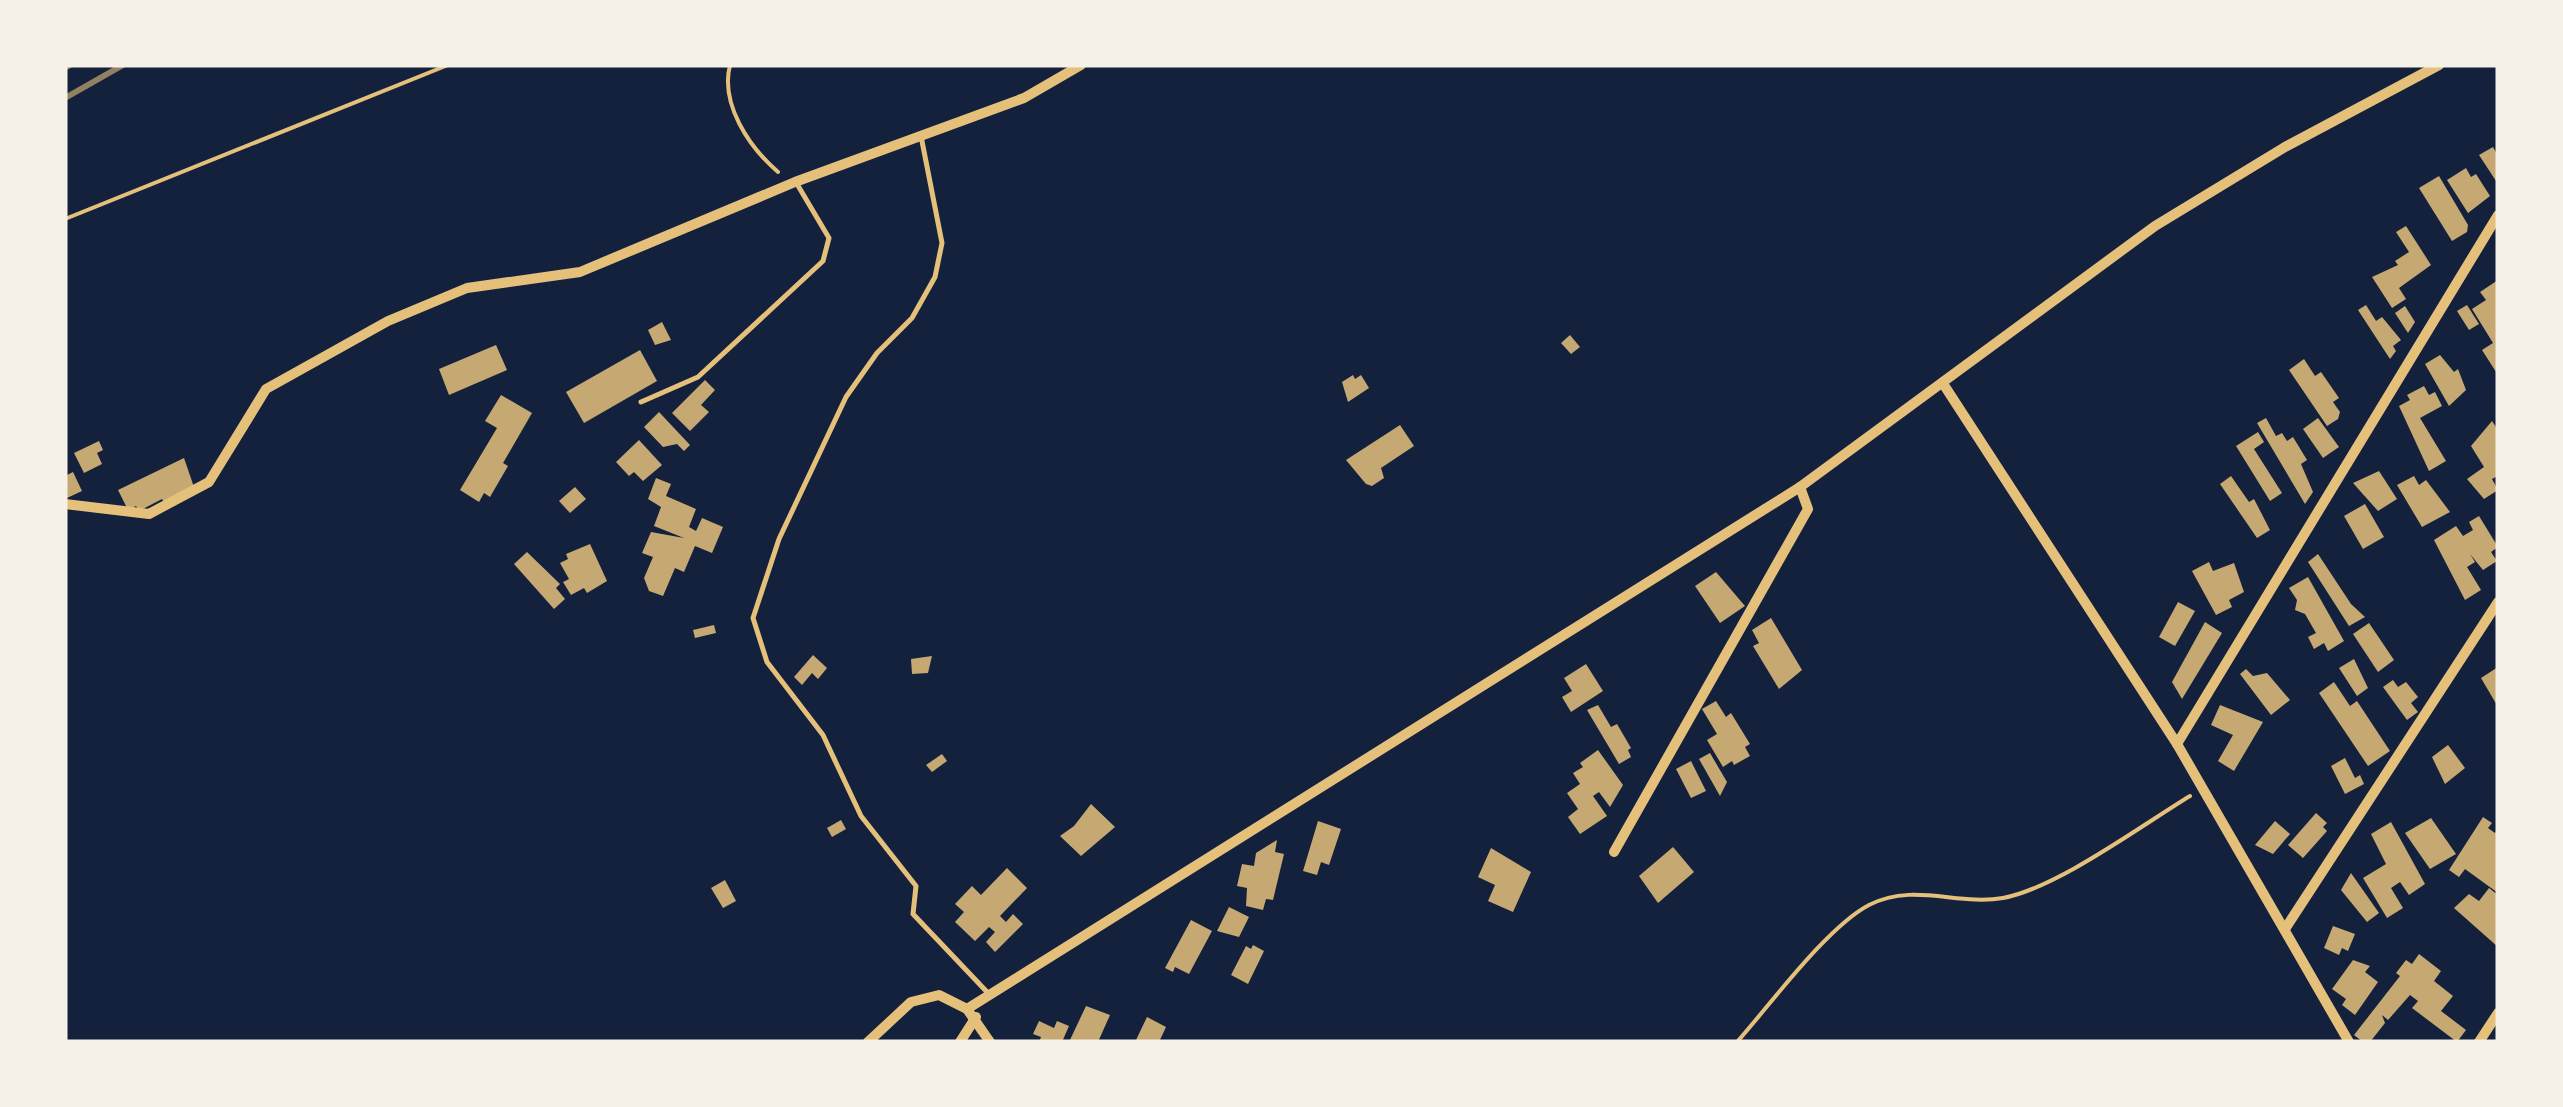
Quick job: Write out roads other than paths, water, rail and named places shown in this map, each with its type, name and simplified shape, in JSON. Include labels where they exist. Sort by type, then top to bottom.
[{"type":"street","points":[[65,504],[149,514],[210,482],[266,389],[388,321],[467,288],[580,272],[795,182],[1024,98],[1081,65]]},
{"type":"street","points":[[960,1042],[971,1013],[988,993],[1800,487],[1944,385],[2056,295],[2155,226],[2285,147],[2439,65]]},
{"type":"street","points":[[2177,744],[2498,216]]},
{"type":"street","points":[[1944,385],[2177,744],[2349,1042]]},
{"type":"street","points":[[1614,852],[1808,509],[1800,487]]},
{"type":"street","points":[[2285,929],[2498,602]]},
{"type":"street","points":[[868,1042],[911,1002],[926,996],[949,997],[971,1013],[990,1042]]},
{"type":"street","points":[[2479,1042],[2498,1013]]},
{"type":"lane","points":[[921,136],[942,243],[935,277],[912,318],[877,353],[846,398],[778,539],[755,601],[753,618],[760,648],[777,679],[823,736],[861,816],[916,886],[914,914],[988,993]]},
{"type":"lane","points":[[640,402],[698,377],[824,261],[829,238],[795,182]]},
{"type":"railway","points":[[65,68],[70,65]]},
{"type":"railway","points":[[65,98],[123,65]]}]
